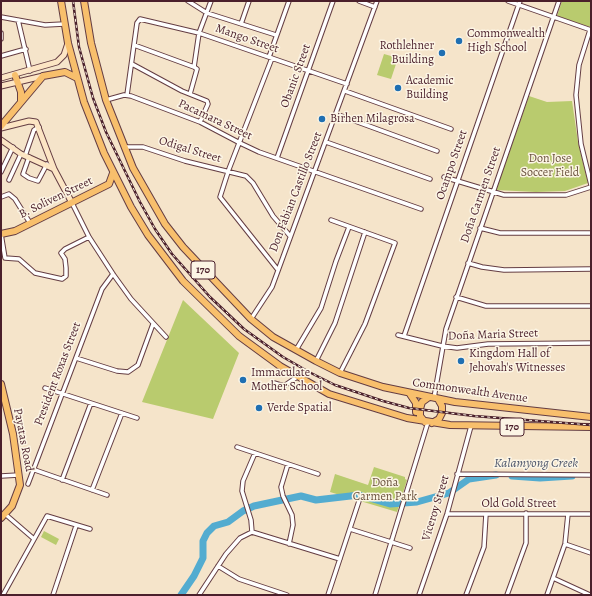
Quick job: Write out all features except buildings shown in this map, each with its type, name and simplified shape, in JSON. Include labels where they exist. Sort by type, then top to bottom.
[{"type":"main road","name":"170","points":[[61,1],[64,24],[77,78],[90,118],[113,173],[148,235],[183,281],[239,336],[297,377],[335,396],[413,419],[471,426],[591,427]]},
{"type":"main road","name":"Commonwealth Avenue","points":[[84,1],[88,32],[106,100],[133,168],[165,224],[202,269],[251,319],[273,336],[296,350],[340,373],[408,393],[433,398],[591,417]]},
{"type":"main road","points":[[1,127],[43,76],[65,72],[77,78]]},
{"type":"main road","points":[[15,75],[21,92],[21,101]]},
{"type":"main road","name":"B. Soliven Street","points":[[1,234],[15,231],[109,184],[113,173]]},
{"type":"main road","name":"Payatas Road","points":[[1,384],[19,476],[18,494],[12,506],[3,516]]},
{"type":"main road","points":[[408,393],[414,399],[417,406],[413,419]]},
{"type":"main road","points":[[433,398],[442,404],[443,411],[440,418],[428,422],[420,416],[420,408],[422,402],[433,398]]},
{"type":"street","points":[[188,1],[207,13],[276,35]]},
{"type":"street","points":[[190,94],[197,69],[194,67],[199,33],[211,1]]},
{"type":"street","points":[[241,24],[249,1]]},
{"type":"street","points":[[289,1],[276,35],[270,58],[240,144],[228,172],[246,176],[253,183],[273,216],[290,236]]},
{"type":"street","name":"Obanic Street","points":[[277,158],[333,1]]},
{"type":"street","points":[[359,1],[375,7]]},
{"type":"street","name":"Don Fabian Castillo Street","points":[[251,319],[269,293],[345,91],[377,1]]},
{"type":"street","points":[[444,177],[492,193],[513,196],[566,195],[591,186],[581,144],[576,95],[579,65],[590,30],[519,3],[508,1]]},
{"type":"street","name":"Doña Carmen Street","points":[[433,398],[442,346],[456,298],[559,1]]},
{"type":"street","name":"Ocampo Street","points":[[404,336],[519,3]]},
{"type":"street","points":[[1,17],[44,24],[64,24]]},
{"type":"street","points":[[18,20],[30,71]]},
{"type":"street","name":"Mango Street","points":[[134,45],[139,20],[199,33],[347,84]]},
{"type":"street","points":[[1,33],[1,39]]},
{"type":"street","points":[[1,78],[30,71],[57,62],[64,55],[68,43]]},
{"type":"street","points":[[106,100],[127,94],[134,45],[194,67]]},
{"type":"street","points":[[1,56],[26,49]]},
{"type":"street","points":[[132,64],[208,102],[200,122]]},
{"type":"street","points":[[1,86],[43,76]]},
{"type":"street","points":[[345,91],[451,129]]},
{"type":"street","name":"Pacamara Street","points":[[127,94],[200,122],[240,144],[421,209]]},
{"type":"street","points":[[336,114],[437,151]]},
{"type":"street","points":[[1,127],[30,121],[36,122],[54,169],[89,237],[113,274],[153,324],[166,337]]},
{"type":"street","points":[[9,180],[25,155],[34,130],[39,127]]},
{"type":"street","points":[[1,140],[25,155],[47,164],[54,169]]},
{"type":"street","points":[[326,142],[430,179]]},
{"type":"street","name":"Odigal Street","points":[[124,147],[132,145],[144,147],[185,161],[228,172],[220,195],[221,198],[278,270]]},
{"type":"street","points":[[1,172],[13,147]]},
{"type":"street","points":[[25,155],[23,174],[29,178],[38,181],[47,164]]},
{"type":"street","points":[[1,197],[9,194],[15,199],[30,224]]},
{"type":"street","points":[[331,220],[395,243],[365,324],[340,373]]},
{"type":"street","points":[[296,350],[321,308],[349,227]]},
{"type":"street","points":[[480,228],[500,233],[591,233]]},
{"type":"street","points":[[316,361],[335,323],[365,232]]},
{"type":"street","points":[[1,234],[5,258],[20,259],[35,273],[62,280],[66,276],[66,260],[61,253],[65,249],[89,237]]},
{"type":"street","points":[[468,263],[482,267],[504,270],[591,269]]},
{"type":"street","name":"President Roxas Street","points":[[28,484],[32,469],[102,289],[113,274]]},
{"type":"street","points":[[456,298],[486,306],[591,306]]},
{"type":"street","points":[[76,358],[117,371],[128,372],[138,365],[153,324]]},
{"type":"street","name":"Doña Maria Street","points":[[398,335],[442,346],[457,348],[488,344],[591,343]]},
{"type":"street","points":[[274,383],[284,386],[297,377]]},
{"type":"street","points":[[45,388],[137,418]]},
{"type":"street","points":[[62,480],[91,403]]},
{"type":"street","points":[[92,490],[122,413]]},
{"type":"street","points":[[375,595],[428,422]]},
{"type":"street","name":"Viceroy Street","points":[[419,595],[447,514],[471,426]]},
{"type":"street","points":[[237,447],[318,474]]},
{"type":"street","points":[[252,532],[242,488],[254,453]]},
{"type":"street","points":[[288,464],[281,487],[283,496],[292,515],[293,525],[289,544]]},
{"type":"street","points":[[32,469],[108,495]]},
{"type":"street","points":[[457,474],[591,475]]},
{"type":"street","points":[[1,476],[19,476]]},
{"type":"street","points":[[328,595],[359,501]]},
{"type":"street","points":[[507,595],[526,543],[526,513]]},
{"type":"street","name":"Old Gold Street","points":[[447,514],[591,514]]},
{"type":"street","points":[[466,595],[484,547],[486,514]]},
{"type":"street","points":[[546,595],[565,544],[568,514]]},
{"type":"street","points":[[3,516],[34,539]]},
{"type":"street","points":[[3,595],[46,516],[90,529]]},
{"type":"street","points":[[53,595],[76,526]]},
{"type":"street","points":[[350,529],[410,548]]},
{"type":"street","points":[[199,595],[218,566],[240,538],[252,532],[340,559]]},
{"type":"street","points":[[565,544],[591,553]]},
{"type":"street","points":[[218,566],[239,579],[287,595]]},
{"type":"street","points":[[553,578],[590,595]]},
{"type":"green space","points":[[562,1],[591,1],[590,27],[557,16]]},
{"type":"green space","points":[[384,54],[398,58],[391,79],[377,75]]},
{"type":"green space","name":"Don Jose Soccer Field","points":[[529,96],[547,102],[572,101],[578,142],[588,183],[565,191],[536,192],[496,190]]},
{"type":"green space","points":[[183,300],[239,353],[213,419],[142,402]]},
{"type":"green space","name":"Doña Carmen Park","points":[[374,467],[405,477],[407,480],[397,512],[330,492],[335,474],[368,485]]},
{"type":"green space","points":[[44,531],[59,539],[56,545],[41,537]]},
{"type":"waterway","name":"Kalamyong Creek","points":[[181,595],[194,576],[203,558],[203,541],[207,533],[214,526],[228,522],[243,511],[254,506],[301,496],[316,500],[359,495],[390,504],[417,502],[449,493],[469,479],[496,475]]},
{"type":"waterway","name":"Kalamyong Creek","points":[[512,476],[540,478],[572,476]]},
{"type":"railway","points":[[73,1],[79,47],[93,98],[106,132],[140,202],[155,229],[172,254],[210,297],[244,329],[283,357],[309,372],[335,385],[383,401],[409,408],[474,416],[591,425]]},
{"type":"place","name":"Commonwealth High School","points":[[459,41]]},
{"type":"place","name":"Rothlehner Building","points":[[442,53]]},
{"type":"place","name":"Academic Building","points":[[398,88]]},
{"type":"place","name":"Birhen Milagrosa","points":[[322,119]]},
{"type":"place","name":"Kingdom Hall of Jehovah's Witnesses","points":[[461,361]]},
{"type":"place","name":"Immaculate Mother School","points":[[243,380]]},
{"type":"place","name":"Verde Spatial","points":[[259,408]]}]
